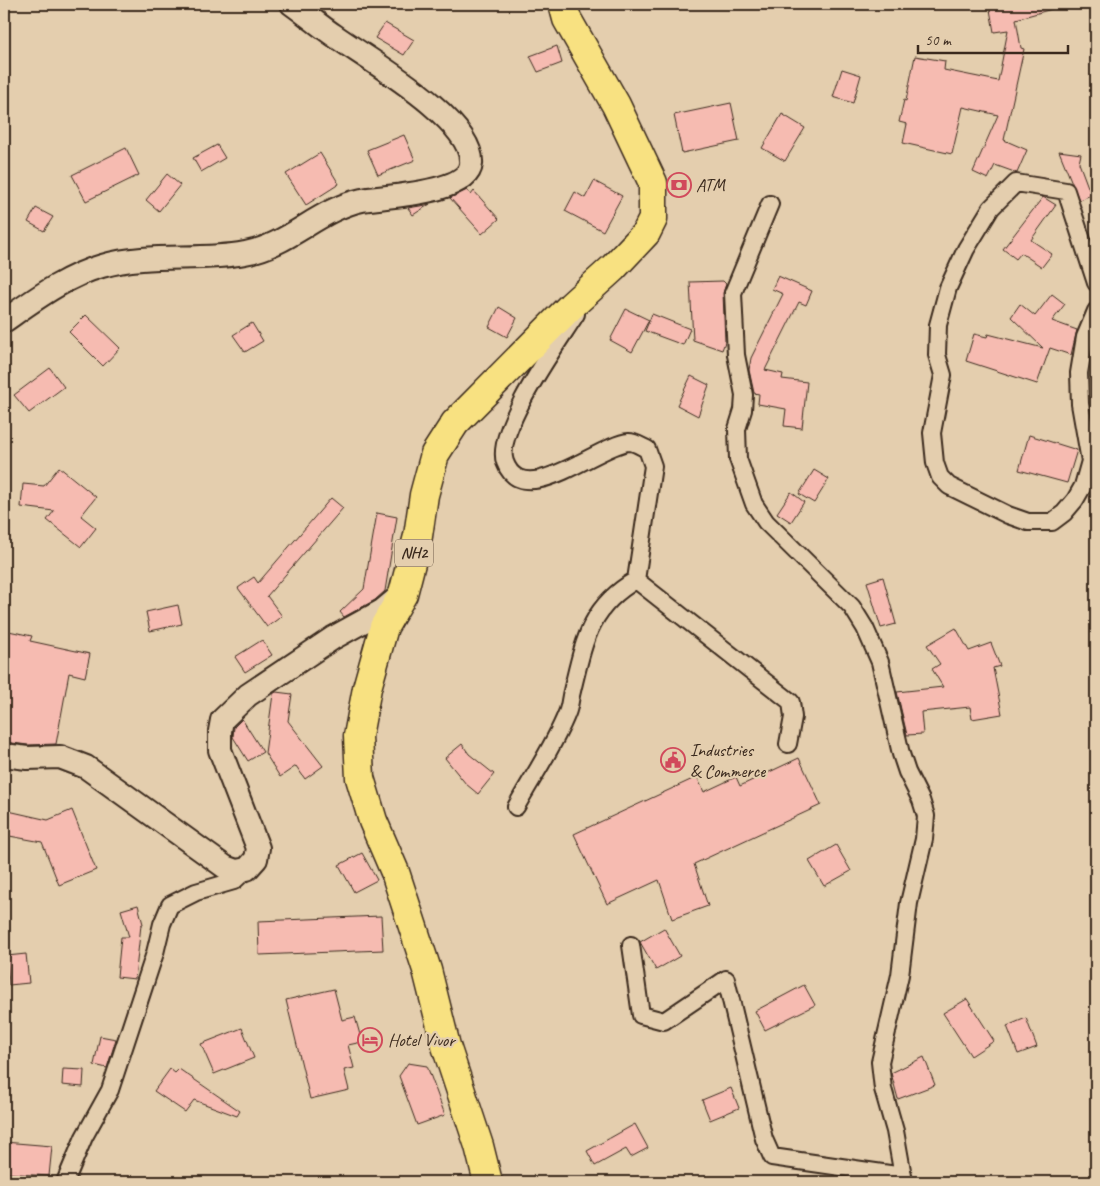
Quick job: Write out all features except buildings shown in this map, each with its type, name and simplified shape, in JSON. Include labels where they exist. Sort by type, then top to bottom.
[{"type":"highway","name":"NH2","points":[[488,1182],[479,1146],[446,1046],[427,970],[395,872],[372,821],[360,778],[358,736],[367,688],[378,655],[384,627],[403,594],[418,536],[424,495],[435,454],[455,423],[646,233],[653,220],[653,183],[616,105],[567,19],[563,4]]},
{"type":"street","points":[[4,321],[75,276],[103,265],[173,256],[246,253],[266,246],[341,207],[361,201],[442,188],[460,182],[468,175],[471,164],[468,148],[458,130],[434,106],[292,4]]},
{"type":"street","points":[[1096,283],[1066,191],[1016,182],[991,208],[966,249],[948,288],[938,326],[937,355],[943,376],[932,433],[935,462],[940,477],[949,486],[1008,515],[1028,522],[1052,522],[1064,513],[1083,486],[1093,463],[1080,404],[1078,373],[1086,337],[1096,311]]},
{"type":"street","points":[[632,945],[641,1015],[664,1021],[726,979],[764,1139],[772,1157],[899,1179],[895,1130],[883,1089],[880,1062],[900,974],[909,903],[924,839],[926,816],[922,800],[907,772],[901,754],[880,662],[864,628],[852,607],[766,522],[754,504],[738,459],[737,429],[743,410],[744,395],[736,355],[733,293],[770,204]]},
{"type":"street","points":[[591,288],[512,418],[502,449],[511,473],[527,480],[549,478],[608,447],[631,442],[647,449],[653,466],[636,580]]},
{"type":"street","points":[[636,580],[790,702],[793,717],[788,744]]},
{"type":"street","points":[[516,807],[556,739],[568,711],[587,633],[598,613],[617,591],[636,580]]},
{"type":"street","points":[[65,1182],[84,1137],[110,1090],[135,1017],[162,924],[170,906],[196,892],[234,881],[256,859],[258,848],[220,750],[222,720],[248,694],[333,638],[382,611],[403,594]]},
{"type":"street","points":[[4,755],[27,758],[60,757],[86,767],[225,867],[236,870],[247,869]]},
{"type":"place","name":"ATM","points":[[679,185]]},
{"type":"place","name":"Industries & Commerce","points":[[673,760]]},
{"type":"place","name":"Hotel Vivor","points":[[370,1040]]}]
